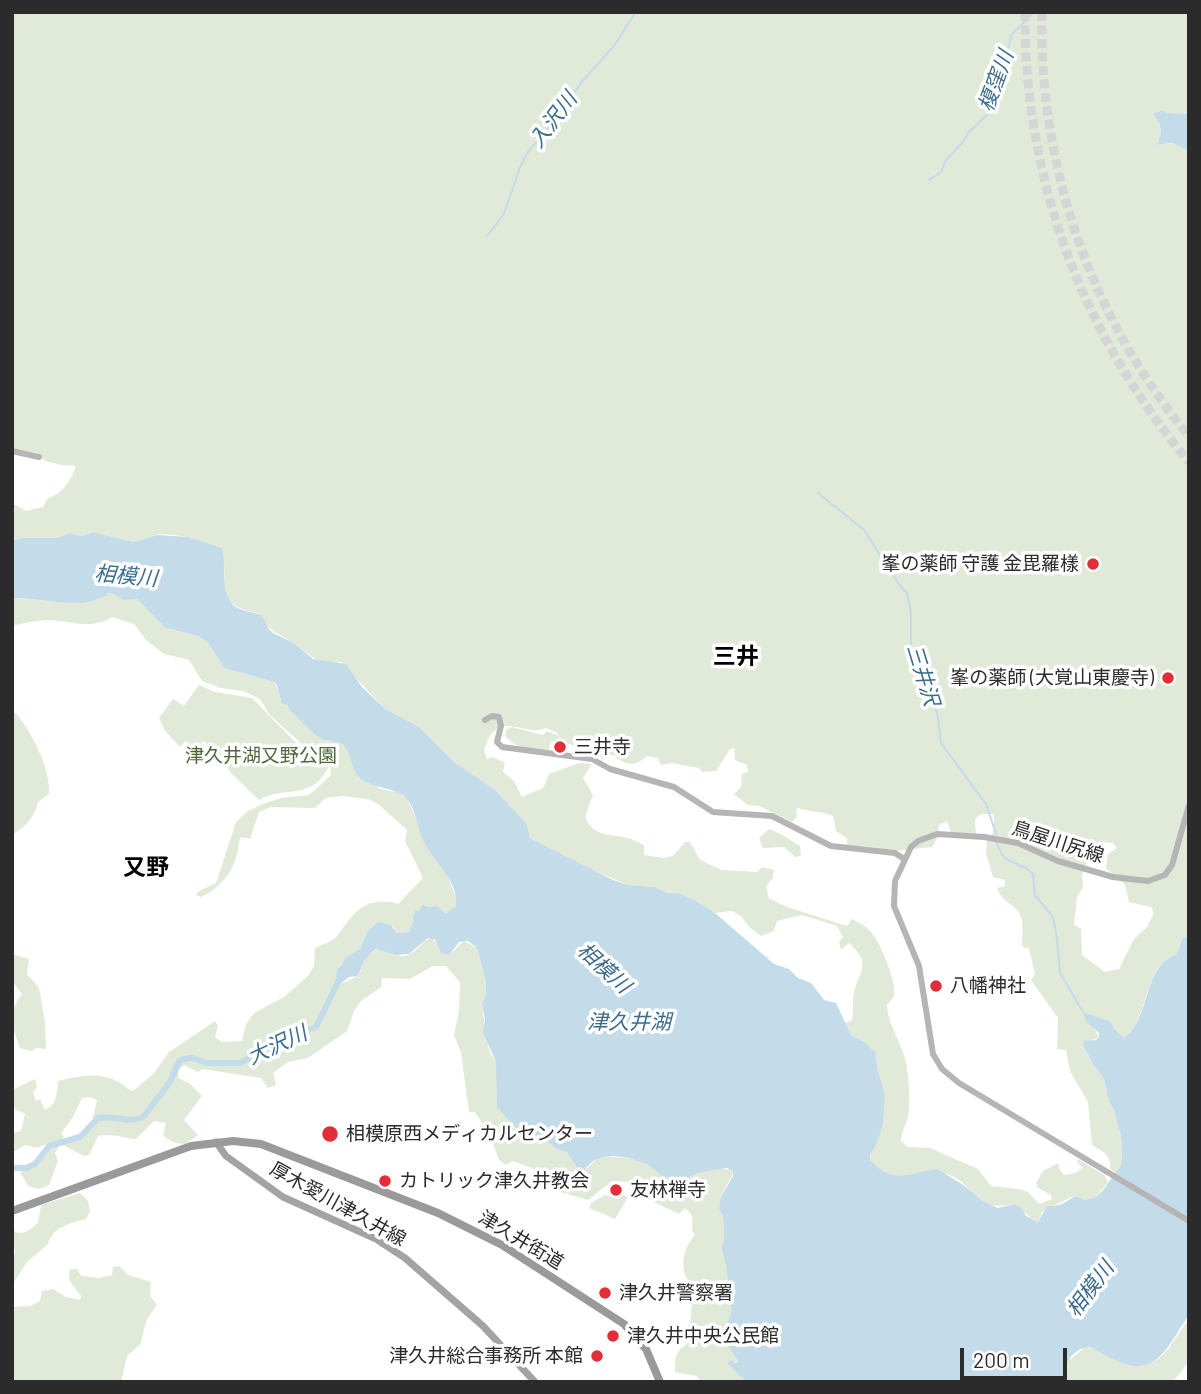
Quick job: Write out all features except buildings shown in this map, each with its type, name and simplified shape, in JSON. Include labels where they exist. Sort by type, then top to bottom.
[{"type":"highway","name":"津久井街道","points":[[12,1211],[191,1146],[238,1141],[265,1146],[429,1209],[488,1237],[624,1324],[648,1352],[660,1382]]},
{"type":"main road","points":[[12,451],[39,457]]},
{"type":"main road","points":[[485,720],[492,716],[499,717],[497,742],[502,747],[592,759],[610,769],[674,787],[713,812],[772,816],[831,846],[895,853],[904,859]]},
{"type":"main road","name":"鳥屋川尻線","points":[[1189,805],[1171,867],[1165,875],[1148,881],[1112,877],[1056,860],[1018,843],[984,837],[932,835],[914,845],[904,859],[893,886],[893,904],[918,962],[930,1044],[939,1065],[954,1080],[1189,1221]]},
{"type":"main road","name":"厚木愛川津久井線","points":[[216,1142],[226,1156],[283,1196],[376,1240],[399,1254],[482,1326],[535,1382]]},
{"type":"green space","points":[[12,12],[1189,12],[1189,114],[1162,110],[1153,114],[1161,130],[1157,145],[1173,143],[1189,151],[1189,936],[1182,939],[1177,954],[1166,960],[1158,969],[1133,1029],[1124,1038],[1101,1019],[1095,1018],[1091,1023],[1099,1037],[1083,1045],[1104,1079],[1114,1110],[1121,1136],[1121,1165],[1115,1173],[1110,1168],[1108,1156],[1092,1145],[1088,1102],[1070,1071],[1066,1050],[1057,1049],[1058,1018],[1031,980],[1035,974],[1029,948],[1022,945],[1021,917],[997,888],[1005,886],[1005,880],[993,877],[986,854],[987,841],[993,833],[994,814],[981,814],[975,819],[976,834],[951,832],[947,821],[939,825],[932,847],[896,851],[847,846],[847,838],[836,831],[833,816],[798,808],[797,816],[792,822],[759,806],[748,805],[734,794],[741,787],[742,774],[748,772],[747,765],[735,760],[734,748],[730,749],[716,771],[702,772],[699,768],[672,763],[661,765],[658,758],[647,756],[634,763],[626,763],[614,755],[606,755],[602,761],[600,753],[596,752],[593,756],[562,741],[557,733],[546,728],[537,730],[504,726],[496,729],[484,750],[487,759],[493,757],[505,763],[503,772],[514,781],[522,797],[543,788],[549,774],[579,763],[592,764],[583,778],[593,795],[585,817],[597,831],[644,845],[644,855],[664,858],[673,856],[685,842],[690,842],[700,860],[722,870],[757,872],[762,867],[774,870],[766,887],[769,898],[787,907],[847,926],[852,919],[867,928],[879,944],[890,972],[894,996],[887,1005],[888,1013],[906,1061],[909,1108],[901,1141],[908,1147],[930,1148],[978,1169],[991,1186],[1028,1192],[1039,1204],[1052,1199],[1051,1195],[1038,1188],[1036,1183],[1043,1171],[1058,1163],[1064,1175],[1083,1168],[1077,1162],[1078,1159],[1104,1175],[1108,1182],[1096,1197],[1083,1200],[1071,1197],[1042,1212],[1038,1222],[1014,1204],[1000,1206],[982,1201],[964,1184],[947,1174],[926,1172],[898,1176],[880,1170],[870,1161],[871,1151],[878,1141],[885,1094],[876,1053],[865,1042],[851,1035],[845,1023],[852,1020],[854,992],[862,961],[849,943],[841,950],[839,942],[843,937],[837,926],[802,915],[777,921],[774,931],[761,936],[732,911],[715,913],[679,893],[628,885],[530,838],[527,824],[494,789],[454,762],[418,726],[385,709],[341,662],[324,662],[314,658],[273,631],[259,613],[245,610],[229,600],[225,585],[223,551],[188,537],[159,534],[133,542],[93,532],[82,536],[70,533],[57,538],[22,538],[12,541],[12,503],[26,511],[43,507],[47,499],[66,486],[76,466],[45,461],[38,453],[12,448]],"holes":[[[1101,842],[1113,843],[1117,848],[1108,854],[1106,868],[1125,885],[1129,902],[1151,907],[1154,913],[1147,927],[1134,939],[1119,969],[1105,972],[1082,955],[1081,929],[1074,925],[1077,897],[1083,887],[1082,874],[1093,850]]]},
{"type":"green space","points":[[109,593],[137,599],[169,629],[207,641],[224,668],[274,682],[280,699],[321,738],[340,742],[348,749],[358,775],[381,789],[398,792],[407,798],[429,849],[446,872],[457,900],[456,906],[447,913],[427,905],[421,907],[412,920],[411,932],[397,933],[393,926],[367,932],[360,949],[337,969],[335,981],[341,984],[356,976],[367,957],[376,950],[403,956],[415,951],[431,938],[449,955],[464,941],[477,948],[486,982],[486,994],[482,1004],[486,1038],[496,1062],[499,1108],[519,1131],[544,1138],[556,1149],[567,1152],[583,1172],[600,1156],[636,1160],[677,1180],[710,1170],[734,1171],[720,1199],[724,1240],[721,1247],[727,1271],[727,1291],[733,1310],[729,1324],[734,1334],[734,1351],[738,1361],[729,1364],[747,1382],[701,1382],[697,1376],[675,1372],[677,1355],[688,1343],[691,1318],[692,1290],[684,1272],[684,1260],[686,1249],[695,1235],[688,1210],[685,1208],[679,1214],[648,1199],[644,1187],[634,1182],[612,1181],[588,1200],[557,1191],[545,1173],[513,1161],[506,1165],[499,1160],[489,1133],[475,1112],[469,1112],[461,1053],[454,1035],[459,1011],[460,982],[446,966],[433,966],[410,979],[382,978],[381,987],[361,1001],[354,1011],[347,1031],[308,1058],[288,1062],[273,1073],[276,1085],[268,1088],[261,1078],[202,1069],[198,1072],[184,1065],[179,1070],[178,1078],[189,1083],[202,1096],[184,1120],[198,1135],[185,1144],[175,1143],[163,1136],[166,1123],[154,1121],[136,1139],[113,1135],[98,1136],[89,1155],[84,1156],[63,1145],[67,1138],[82,1138],[91,1126],[97,1100],[91,1097],[82,1098],[61,1133],[64,1137],[55,1153],[58,1161],[49,1185],[39,1189],[28,1186],[20,1172],[37,1166],[47,1153],[46,1144],[38,1148],[25,1145],[12,1153],[12,1133],[21,1131],[25,1114],[15,1109],[12,1101],[14,1089],[35,1079],[37,1086],[33,1093],[36,1101],[40,1099],[45,1110],[54,1102],[58,1081],[104,1076],[133,1091],[154,1073],[169,1052],[215,1021],[218,1026],[215,1037],[222,1042],[242,1041],[246,1024],[254,1013],[284,997],[308,976],[314,966],[315,948],[335,938],[354,914],[370,903],[398,904],[423,878],[405,841],[407,830],[378,804],[368,799],[342,796],[326,798],[315,808],[271,807],[259,812],[250,839],[241,837],[235,862],[228,874],[208,893],[201,897],[196,895],[216,883],[236,822],[248,811],[263,804],[281,798],[309,795],[331,775],[330,760],[306,748],[270,715],[260,699],[243,691],[221,688],[202,681],[189,660],[164,654],[146,640],[134,624],[112,617],[88,624],[46,620],[12,626],[12,598],[75,603],[99,599]]},
{"type":"green space","name":"津久井湖又野公園","points":[[199,685],[215,692],[252,698],[301,748],[326,761],[328,768],[321,778],[306,789],[278,793],[259,800],[204,741],[194,749],[186,741],[180,747],[165,731],[159,718],[173,699],[184,706]]},
{"type":"green space","points":[[12,709],[38,749],[47,772],[49,794],[38,802],[29,821],[12,835]]},
{"type":"green space","points":[[512,727],[543,735],[547,731],[559,736],[558,742],[551,741],[549,750],[520,746],[505,736],[506,730]]},
{"type":"green space","points":[[769,829],[800,846],[801,856],[795,857],[784,847],[763,848],[759,838]]},
{"type":"green space","points":[[12,954],[29,959],[27,974],[39,988],[46,1049],[36,1048],[32,1051],[20,1048],[12,1014],[22,994],[12,981]]},
{"type":"green space","points":[[80,1193],[88,1201],[90,1211],[86,1219],[54,1233],[48,1244],[27,1262],[12,1285],[12,1259],[15,1253],[12,1230],[23,1233],[29,1230],[38,1223],[41,1205]]},
{"type":"green space","points":[[621,1194],[628,1197],[615,1219],[589,1208],[591,1203],[605,1195],[618,1199]]},
{"type":"green space","points":[[119,1266],[128,1275],[151,1282],[150,1296],[157,1305],[147,1319],[140,1345],[127,1356],[121,1382],[12,1382],[12,1307],[30,1306],[40,1301],[42,1291],[53,1289],[66,1297],[80,1300],[81,1296],[69,1280],[70,1269],[77,1269],[81,1276],[99,1278],[112,1275],[113,1267]]},
{"type":"green space","points":[[1189,1319],[1189,1361],[1173,1382],[1064,1382],[1068,1361],[1086,1347],[1131,1365],[1152,1363],[1167,1350]]},
{"type":"water","points":[[1162,110],[1189,114],[1189,151],[1173,143],[1156,145],[1160,129],[1153,114]]},
{"type":"water","name":"津久井湖","points":[[93,532],[133,542],[157,535],[188,537],[221,548],[226,592],[233,605],[262,615],[273,633],[294,643],[313,659],[346,664],[362,687],[385,709],[418,726],[454,762],[494,789],[527,824],[530,838],[613,880],[628,885],[655,887],[694,900],[715,913],[774,964],[789,969],[798,978],[811,983],[824,1000],[836,1003],[851,1035],[865,1042],[876,1053],[885,1094],[883,1122],[870,1160],[886,1173],[909,1175],[937,1169],[962,1184],[981,1200],[998,1208],[1014,1204],[1021,1207],[1026,1216],[1038,1222],[1047,1206],[1059,1205],[1076,1197],[1084,1200],[1096,1197],[1121,1165],[1121,1136],[1104,1079],[1083,1045],[1084,1041],[1096,1040],[1099,1033],[1086,1021],[1083,1012],[1111,1022],[1124,1038],[1139,1018],[1158,969],[1166,960],[1177,954],[1182,939],[1189,936],[1189,1316],[1167,1349],[1154,1361],[1136,1366],[1127,1365],[1089,1347],[1083,1348],[1070,1359],[1063,1382],[746,1382],[727,1363],[731,1360],[736,1363],[738,1361],[729,1347],[735,1340],[734,1334],[727,1326],[732,1310],[721,1247],[724,1240],[723,1216],[719,1209],[720,1199],[733,1176],[733,1171],[727,1168],[700,1173],[685,1180],[673,1180],[646,1164],[612,1156],[589,1164],[584,1172],[580,1171],[567,1152],[556,1149],[544,1138],[519,1131],[497,1107],[496,1062],[483,1033],[485,1020],[482,1004],[486,994],[486,982],[477,948],[468,941],[459,942],[449,955],[441,953],[435,940],[428,938],[409,954],[397,955],[376,949],[365,960],[357,976],[349,977],[340,984],[335,981],[337,969],[345,958],[360,949],[367,932],[378,922],[391,925],[397,933],[410,932],[415,911],[423,905],[437,906],[446,913],[456,906],[450,879],[427,848],[411,805],[400,793],[370,784],[359,777],[346,747],[322,739],[308,728],[287,705],[282,704],[274,682],[224,668],[207,641],[166,628],[137,599],[123,600],[109,593],[99,599],[75,603],[12,598],[12,541],[22,538],[57,538],[70,533],[82,536]]},
{"type":"waterway","name":"入沢川","points":[[487,236],[504,214],[528,152],[556,120],[580,84],[613,47],[636,12]]},
{"type":"waterway","name":"榎窪川","points":[[929,180],[941,172],[946,160],[989,113],[1012,34],[1034,12]]},
{"type":"waterway","name":"三井沢","points":[[818,493],[864,530],[907,593],[911,613],[911,648],[926,675],[938,717],[941,743],[986,804],[996,834]]},
{"type":"waterway","name":"三井沢","points":[[996,842],[1004,858],[1033,874],[1035,895],[1053,917],[1060,973],[1083,1012]]},
{"type":"waterway","name":"大沢川","points":[[12,1168],[26,1168],[35,1164],[49,1146],[80,1137],[98,1118],[133,1120],[143,1117],[170,1082],[179,1061],[193,1058],[206,1063],[240,1063],[294,1034],[316,1027],[340,978]]},
{"type":"tunnel","points":[[1025,12],[1027,74],[1035,135],[1048,194],[1066,252],[1118,361],[1151,413],[1189,462]]},
{"type":"tunnel","points":[[1042,12],[1043,69],[1050,126],[1061,182],[1077,237],[1098,291],[1124,342],[1154,390],[1189,436]]},
{"type":"place","name":"峯の薬師 守護 金毘羅樣","points":[[1093,564]]},
{"type":"place","name":"峯の薬師 (大覚山東慶寺)","points":[[1168,678]]},
{"type":"place","name":"三井寺","points":[[560,747]]},
{"type":"place","name":"八幡神社","points":[[936,986]]},
{"type":"place","name":"相模原西メディカルセンター","points":[[330,1134]]},
{"type":"place","name":"カトリック津久井教会","points":[[385,1181]]},
{"type":"place","name":"友林禅寺","points":[[616,1190]]},
{"type":"place","name":"津久井警察署","points":[[605,1293]]},
{"type":"place","name":"津久井中央公民館","points":[[613,1336]]},
{"type":"place","name":"津久井総合事務所 本館","points":[[597,1356]]},
{"type":"district","name":"三井","points":[[736,656]]},
{"type":"district","name":"又野","points":[[146,867]]},
{"type":"water label","name":"相模川","points":[[126,576]]},
{"type":"water label","name":"相模川","points":[[604,968]]},
{"type":"water label","name":"相模川","points":[[1090,1289]]}]
